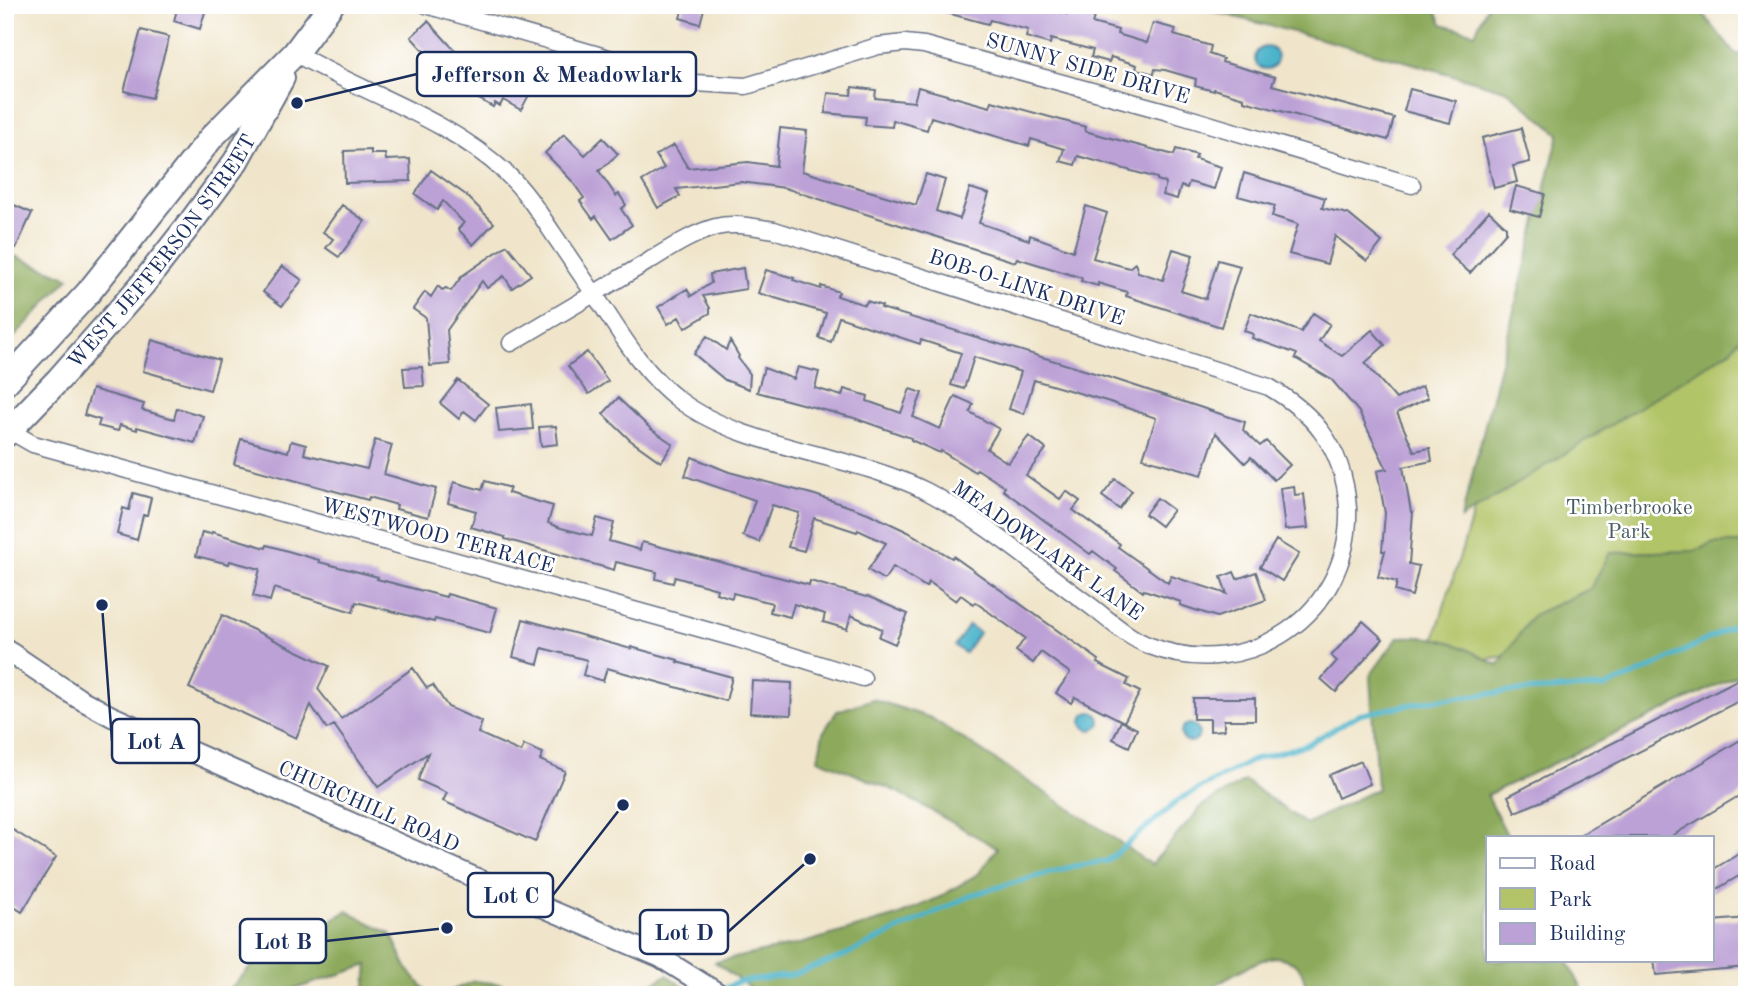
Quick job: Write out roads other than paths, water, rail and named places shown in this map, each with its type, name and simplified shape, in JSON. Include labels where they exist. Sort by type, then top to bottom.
[{"type":"main road","name":"WEST JEFFERSON STREET","points":[[5,383],[88,293],[212,138],[295,53],[331,5]]},
{"type":"main road","name":"WEST JEFFERSON STREET","points":[[6,432],[59,380],[133,296],[189,225],[236,161],[295,53]]},
{"type":"street","name":"SUNNY SIDE DRIVE","points":[[426,5],[713,86],[746,86],[878,46],[924,44],[1146,106],[1412,186]]},
{"type":"street","name":"MEADOWLARK LANE","points":[[295,53],[330,74],[446,129],[507,173],[534,206],[641,364],[679,400],[712,419],[746,433],[864,467],[924,490],[967,516],[1148,646],[1189,656],[1221,657],[1269,642],[1295,627],[1320,601],[1337,570],[1343,552]]},
{"type":"street","name":"BOB-O-LINK DRIVE","points":[[511,343],[678,244],[716,227],[746,225],[787,234],[1250,380],[1282,395],[1308,416],[1323,434],[1344,477],[1348,505],[1347,538],[1343,552]]},
{"type":"street","name":"WESTWOOD TERRACE","points":[[6,432],[33,444],[725,636],[863,678]]},
{"type":"street","name":"CHURCHILL ROAD","points":[[5,649],[78,698],[159,739],[625,941],[688,972],[721,995]]},
{"type":"water","points":[[1266,47],[1276,54],[1277,58],[1270,68],[1266,69],[1256,62],[1255,58],[1262,48]]},
{"type":"water","points":[[969,625],[979,633],[965,653],[955,646]]},
{"type":"water","points":[[1087,712],[1095,712],[1100,721],[1098,728],[1087,730],[1082,725],[1082,717]]},
{"type":"water","points":[[1186,724],[1194,724],[1199,733],[1197,740],[1186,742],[1181,737],[1181,729]]},
{"type":"waterway","points":[[721,990],[738,982],[793,975],[841,957],[974,894],[1074,866],[1107,861],[1180,799],[1255,759],[1306,745],[1358,715],[1433,700],[1505,692],[1605,687],[1647,670],[1747,619]]},
{"type":"place","name":"Jefferson & Meadowlark","points":[[297,103]]},
{"type":"place","name":"Lot A","points":[[102,605]]},
{"type":"place","name":"Lot C","points":[[623,805]]},
{"type":"place","name":"Lot D","points":[[810,859]]},
{"type":"place","name":"Lot B","points":[[447,928]]},
{"type":"park label","name":"Timberbrooke Park","points":[[1629,519]]}]
